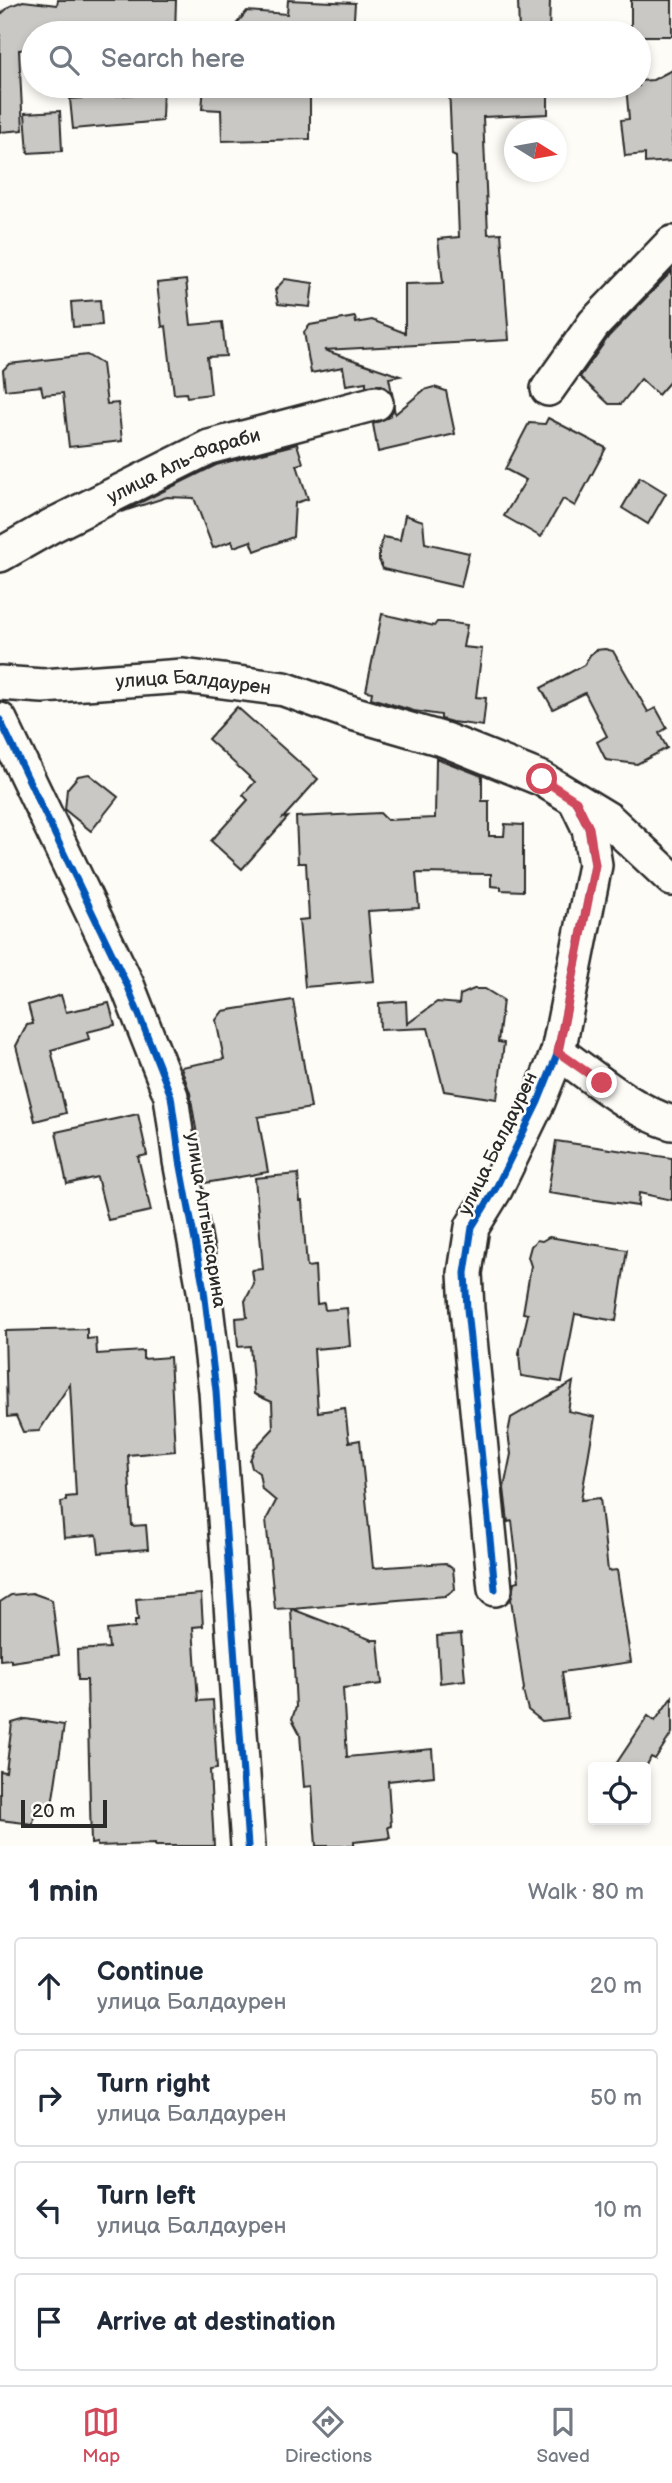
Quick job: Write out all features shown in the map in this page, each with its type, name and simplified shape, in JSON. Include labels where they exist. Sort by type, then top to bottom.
[{"type":"street","points":[[548,389],[594,324],[672,243]]},
{"type":"street","name":"улица Аль-Фараби","points":[[0,555],[51,526],[209,447],[376,402]]},
{"type":"street","name":"улица Балдаурен","points":[[0,683],[43,686],[183,676],[284,689],[352,713],[445,740],[542,779],[608,819],[672,879]]},
{"type":"street","name":"улица Алтынсарина","points":[[0,720],[128,987],[171,1096],[204,1290],[216,1391],[248,1846]]},
{"type":"street","name":"улица Балдаурен","points":[[495,1589],[465,1273],[472,1227],[496,1188],[538,1102],[558,1052],[595,865],[589,828],[576,801]]},
{"type":"street","points":[[558,1052],[629,1104],[672,1123]]},
{"type":"building","points":[[58,0],[176,0],[175,21],[21,21],[19,50],[23,130],[0,132],[0,15],[10,6],[23,1],[57,5]]},
{"type":"building","points":[[288,0],[355,3],[354,21],[239,21],[247,11],[287,14]]},
{"type":"building","points":[[518,0],[550,0],[549,21],[519,21]]},
{"type":"building","points":[[631,0],[672,0],[672,36],[651,36],[651,21],[631,21]]},
{"type":"building","points":[[672,70],[672,161],[645,163],[645,154],[625,156],[621,120],[629,119],[627,98],[651,98],[653,80]]},
{"type":"building","points":[[163,98],[162,121],[73,129],[70,99]]},
{"type":"building","points":[[203,98],[310,98],[310,139],[222,141],[221,110],[202,109]]},
{"type":"building","points":[[450,98],[548,98],[548,114],[483,117],[488,234],[501,233],[509,340],[324,350],[400,376],[389,378],[392,393],[382,385],[366,386],[366,382],[346,385],[343,367],[311,373],[304,332],[310,325],[355,317],[356,323],[372,320],[405,333],[405,284],[443,283],[438,239],[459,237],[456,157],[452,155]]},
{"type":"building","points":[[60,111],[62,151],[28,153],[25,113]]},
{"type":"building","points":[[672,271],[672,379],[658,395],[641,379],[621,404],[609,404],[580,377],[609,336]]},
{"type":"building","points":[[285,279],[313,283],[310,307],[278,304],[275,290]]},
{"type":"building","points":[[186,280],[191,325],[222,322],[226,356],[207,357],[211,394],[187,397],[186,393],[174,394],[166,326],[162,327],[157,283]]},
{"type":"building","points":[[100,300],[102,325],[73,327],[71,302]]},
{"type":"building","points":[[87,355],[102,364],[107,404],[118,403],[122,441],[69,447],[63,393],[43,395],[41,386],[5,390],[3,370],[9,364]]},
{"type":"building","points":[[434,387],[446,391],[455,434],[378,452],[373,424],[389,417],[394,408],[395,414],[424,390]]},
{"type":"building","points":[[548,418],[606,448],[575,506],[563,499],[541,537],[504,516],[526,480],[505,469],[529,423],[545,424]]},
{"type":"building","points":[[297,444],[303,463],[297,465],[308,499],[295,503],[293,537],[255,551],[251,541],[234,547],[232,541],[213,548],[194,498],[167,497],[121,512],[216,465]]},
{"type":"building","points":[[640,477],[666,493],[648,524],[622,508]]},
{"type":"building","points":[[405,515],[423,521],[425,543],[469,553],[461,587],[383,569],[379,552],[383,537],[400,540]]},
{"type":"building","points":[[382,614],[434,626],[437,622],[467,625],[463,647],[482,649],[476,697],[486,698],[483,726],[452,722],[441,719],[441,715],[414,711],[371,698],[372,692],[366,691]]},
{"type":"building","points":[[596,650],[613,651],[648,712],[656,708],[667,728],[659,733],[667,748],[637,764],[606,760],[597,742],[607,736],[585,693],[553,709],[541,688],[584,665]]},
{"type":"building","points":[[237,707],[318,779],[242,869],[211,841],[248,800],[243,795],[255,782],[208,739]]},
{"type":"building","points":[[436,758],[482,776],[482,801],[489,801],[489,836],[504,836],[505,824],[523,825],[523,891],[501,890],[501,887],[491,886],[491,874],[416,873],[419,908],[368,911],[374,981],[305,987],[299,920],[309,919],[306,863],[298,863],[296,817],[380,813],[387,820],[435,818]]},
{"type":"building","points":[[89,774],[118,797],[91,831],[65,810],[67,789],[78,776]]},
{"type":"building","points":[[474,989],[485,989],[503,1000],[498,1042],[504,1043],[497,1099],[444,1091],[428,1028],[380,1030],[379,1003],[406,1001],[407,1024],[437,1002],[459,1004],[460,995]]},
{"type":"building","points":[[61,995],[66,1012],[109,1003],[115,1025],[87,1032],[89,1039],[51,1050],[66,1113],[35,1121],[16,1046],[27,1025],[33,1024],[28,1005]]},
{"type":"building","points":[[293,1000],[311,1108],[258,1117],[268,1172],[205,1183],[190,1093],[181,1067],[224,1059],[216,1020],[223,1011]]},
{"type":"building","points":[[138,1114],[147,1155],[138,1157],[151,1211],[108,1220],[97,1177],[67,1184],[56,1132]]},
{"type":"building","points":[[556,1141],[672,1158],[672,1200],[639,1193],[638,1206],[548,1193]]},
{"type":"building","points":[[298,1174],[307,1267],[315,1266],[317,1304],[324,1303],[325,1310],[347,1308],[350,1346],[314,1349],[318,1412],[345,1408],[349,1442],[360,1440],[373,1568],[445,1563],[453,1569],[455,1589],[445,1596],[292,1609],[378,1640],[382,1684],[343,1688],[347,1757],[432,1749],[434,1776],[388,1781],[390,1838],[354,1842],[354,1846],[316,1846],[312,1786],[304,1787],[300,1734],[292,1719],[296,1707],[291,1608],[275,1609],[266,1520],[276,1501],[262,1489],[259,1473],[252,1468],[250,1460],[255,1448],[273,1429],[272,1402],[254,1394],[250,1346],[238,1347],[236,1318],[247,1317],[245,1301],[254,1284],[252,1270],[263,1269],[255,1178]]},
{"type":"building","points":[[549,1237],[627,1250],[616,1321],[575,1314],[562,1382],[521,1376],[519,1353],[528,1314],[523,1313],[531,1266],[528,1257],[531,1246],[537,1240],[542,1241]]},
{"type":"building","points":[[87,1329],[87,1339],[96,1338],[97,1354],[143,1351],[143,1359],[170,1357],[175,1451],[128,1455],[132,1526],[146,1525],[148,1549],[99,1553],[97,1535],[64,1538],[61,1502],[66,1501],[66,1497],[76,1496],[70,1384],[39,1431],[23,1432],[16,1416],[7,1417],[5,1331]]},
{"type":"building","points":[[573,1382],[568,1411],[595,1417],[581,1500],[600,1498],[608,1571],[617,1570],[631,1662],[562,1672],[568,1718],[542,1721],[528,1710],[523,1691],[511,1599],[514,1582],[519,1581],[512,1521],[508,1522],[504,1488],[511,1454],[508,1433],[511,1418]]},
{"type":"building","points":[[32,1593],[52,1600],[59,1655],[11,1662],[11,1659],[0,1660],[0,1602],[11,1595]]},
{"type":"building","points":[[201,1594],[203,1626],[193,1627],[198,1701],[213,1700],[217,1769],[210,1770],[214,1846],[91,1844],[87,1680],[78,1680],[77,1650],[109,1648],[107,1630],[135,1627],[135,1620],[138,1620],[136,1599]]},
{"type":"building","points":[[461,1634],[465,1680],[440,1683],[437,1636]]},
{"type":"building","points":[[672,1697],[672,1733],[655,1759],[651,1757],[648,1762],[617,1762],[648,1716],[655,1721]]},
{"type":"building","points":[[26,1719],[64,1725],[51,1812],[35,1810],[33,1824],[0,1820],[0,1771],[6,1772],[12,1723]]},
{"type":"cycle path","points":[[0,720],[128,987],[171,1096],[204,1290],[216,1391],[248,1846]]},
{"type":"cycle path","points":[[495,1589],[465,1273],[472,1227],[496,1188],[538,1102],[558,1052],[595,865],[589,828],[576,801]]},
{"type":"route","points":[[542,779],[576,801],[589,828],[595,865],[558,1052],[602,1083]]}]
